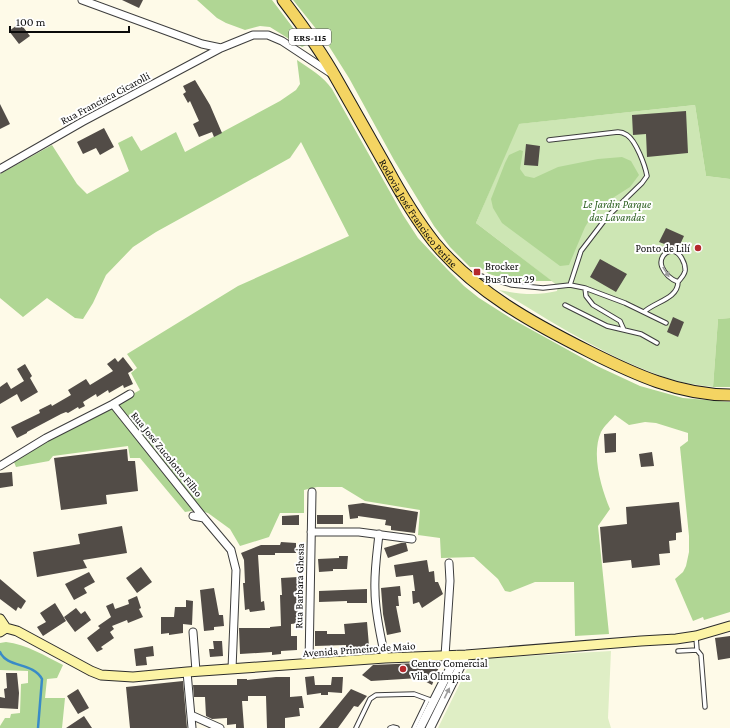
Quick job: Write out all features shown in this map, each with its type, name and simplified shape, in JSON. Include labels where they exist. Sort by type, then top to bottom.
[{"type":"main road","name":"Rodovia José Francisco Perine","points":[[283,0],[314,42],[335,76],[410,209],[435,243],[470,278],[508,307],[622,368],[675,387],[730,395]]},
{"type":"main road","points":[[0,619],[3,630]]},
{"type":"main road","name":"Avenida Primeiro de Maio","points":[[3,630],[17,631],[28,636],[101,675],[133,677],[385,658],[446,656],[641,641],[676,640],[730,626]]},
{"type":"street","points":[[82,0],[195,41],[221,48]]},
{"type":"street","name":"Rua Francisca Cicarolli","points":[[0,169],[82,122],[221,48],[252,35],[268,35],[282,41],[335,76]]},
{"type":"street","points":[[0,466],[46,438],[130,394]]},
{"type":"street","name":"Rua José Zucolotto Filho","points":[[113,404],[231,550],[236,570],[232,669]]},
{"type":"street","name":"Rua Barbara Ghesia","points":[[309,664],[312,492]]},
{"type":"street","name":"Rua José Zucolotto Filho","points":[[194,516],[204,518]]},
{"type":"street","points":[[311,532],[352,532],[412,539]]},
{"type":"street","points":[[379,534],[375,599],[378,624],[385,658]]},
{"type":"street","points":[[446,656],[450,581],[449,563]]},
{"type":"street","points":[[192,728],[191,672],[193,632]]},
{"type":"street","points":[[430,728],[449,678],[461,655]]},
{"type":"street","points":[[420,728],[431,700],[449,678]]},
{"type":"street","points":[[191,715],[220,728]]},
{"type":"lane","points":[[549,140],[618,132],[625,133],[631,138],[646,166],[647,176],[642,183],[607,217],[581,251],[570,285]]},
{"type":"lane","points":[[644,312],[672,295],[678,286],[678,282],[684,275],[684,264],[678,254],[674,251],[668,252],[663,255],[661,260],[662,266],[672,280],[678,282]]},
{"type":"lane","points":[[470,278],[481,276],[512,285],[543,288],[570,285],[585,288],[644,312],[666,323]]},
{"type":"lane","points":[[585,288],[586,296],[593,305],[620,321],[624,330]]},
{"type":"lane","points":[[565,305],[607,326],[641,334],[657,343]]},
{"type":"lane","points":[[696,636],[697,650],[701,655],[705,707]]},
{"type":"lane","points":[[678,651],[697,650]]},
{"type":"lane","points":[[356,728],[372,697],[376,695],[414,694],[431,700],[414,728]]},
{"type":"lane","points":[[390,728],[393,726],[397,728]]},
{"type":"green space","points":[[197,0],[272,0],[306,45],[302,47],[270,27],[260,26],[245,30],[226,23],[217,18]]},
{"type":"green space","points":[[293,0],[730,0],[730,179],[706,176],[695,105],[519,124],[476,223],[552,281],[513,281],[489,274],[479,267],[470,267],[450,247],[434,226],[394,160],[349,78],[325,40]]},
{"type":"green space","points":[[297,60],[320,76],[332,89],[403,215],[418,238],[464,286],[479,298],[512,319],[597,366],[640,386],[683,398],[730,402],[730,612],[704,620],[703,617],[693,621],[675,579],[683,572],[689,552],[689,536],[680,447],[688,441],[688,433],[656,423],[645,422],[629,425],[615,415],[602,430],[598,441],[598,471],[603,491],[610,509],[598,526],[609,634],[575,636],[574,582],[535,582],[510,592],[505,591],[498,579],[474,557],[441,558],[440,538],[418,535],[420,510],[365,501],[342,487],[317,487],[304,490],[304,513],[280,513],[269,537],[240,546],[230,529],[208,513],[197,510],[185,512],[140,458],[130,458],[128,446],[53,456],[49,461],[16,467],[14,462],[41,445],[140,390],[131,373],[137,368],[127,354],[238,286],[349,236],[301,142],[290,158],[156,232],[133,247],[106,275],[93,303],[83,319],[75,318],[47,298],[23,317],[0,298],[0,174],[52,145],[77,184],[87,194],[129,171],[118,143],[132,136],[141,151],[176,132],[185,152],[280,101],[296,90],[300,84]]},
{"type":"green space","name":"Le Jardin Parque das Lavandas","points":[[695,105],[706,176],[730,179],[730,318],[718,319],[713,387],[679,381],[629,363],[584,340],[499,290],[542,294],[557,291],[558,286],[476,223],[518,124]]},
{"type":"green space","points":[[520,150],[523,151],[520,169],[525,176],[534,178],[558,167],[598,159],[622,157],[631,161],[639,175],[630,187],[608,201],[590,219],[585,227],[569,265],[560,266],[502,223],[493,208],[491,199],[505,163],[509,155]]},
{"type":"green space","points":[[730,318],[730,387],[713,387],[718,319]]},
{"type":"green space","points":[[6,642],[21,645],[63,665],[57,678],[47,679],[45,698],[65,698],[62,728],[0,728],[5,718],[10,718],[11,714],[20,713],[21,684],[28,683],[28,671],[0,670],[0,643]]},
{"type":"green space","points":[[611,651],[608,718],[611,728],[438,728],[472,659]]},
{"type":"building","points":[[122,0],[143,0],[139,8]]},
{"type":"building","points":[[20,23],[30,36],[19,44],[9,31]]},
{"type":"building","points":[[195,80],[210,105],[222,133],[214,137],[212,132],[199,137],[193,124],[199,121],[190,101],[188,103],[183,94],[186,92],[183,86]]},
{"type":"building","points":[[0,104],[10,124],[0,129]]},
{"type":"building","points":[[686,111],[688,153],[647,157],[646,134],[633,135],[632,115]]},
{"type":"building","points":[[104,128],[114,147],[100,155],[96,148],[83,154],[77,142]]},
{"type":"building","points":[[526,144],[540,146],[538,166],[524,165]]},
{"type":"building","points":[[666,228],[684,236],[678,249],[659,242]]},
{"type":"building","points":[[600,259],[627,274],[616,292],[590,277]]},
{"type":"building","points":[[673,317],[684,322],[678,337],[667,332]]},
{"type":"building","points":[[123,357],[133,370],[128,373],[133,384],[124,388],[123,385],[109,393],[108,390],[97,397],[96,394],[83,402],[85,406],[79,409],[78,407],[68,413],[66,412],[61,414],[17,438],[11,427],[40,413],[39,410],[51,404],[52,406],[71,395],[68,390],[86,379],[90,385],[113,371],[107,364],[115,358],[118,362]]},
{"type":"building","points":[[25,364],[32,376],[30,378],[38,392],[21,402],[17,394],[0,404],[0,387],[7,382],[11,389],[24,381],[17,369]]},
{"type":"building","points":[[616,433],[616,452],[605,453],[604,434]]},
{"type":"building","points":[[127,449],[128,461],[135,461],[138,491],[106,495],[107,504],[61,510],[54,458]]},
{"type":"building","points":[[652,452],[654,466],[641,467],[639,454]]},
{"type":"building","points":[[12,472],[13,486],[0,488],[0,473]]},
{"type":"building","points":[[679,502],[682,532],[676,533],[676,540],[669,541],[670,553],[659,554],[660,565],[632,568],[631,560],[603,563],[600,527],[627,524],[626,507]]},
{"type":"building","points":[[363,503],[418,512],[415,533],[391,530],[391,526],[385,525],[386,520],[358,516],[358,518],[350,519],[348,505]]},
{"type":"building","points":[[299,515],[299,525],[282,525],[282,516]]},
{"type":"building","points":[[317,515],[343,515],[343,524],[317,524]]},
{"type":"building","points":[[122,526],[127,553],[83,560],[87,568],[37,577],[33,552],[80,544],[78,534]]},
{"type":"building","points":[[281,542],[296,543],[296,553],[258,555],[261,602],[264,601],[265,610],[250,612],[249,609],[245,610],[243,583],[245,583],[244,560],[241,553],[261,545],[280,545]]},
{"type":"building","points":[[406,543],[408,551],[388,558],[384,548]]},
{"type":"building","points":[[339,556],[348,556],[347,569],[333,569],[333,571],[319,572],[318,559],[339,558]]},
{"type":"building","points":[[427,560],[429,572],[434,571],[435,582],[438,582],[443,594],[422,608],[419,602],[413,604],[412,591],[415,591],[413,575],[396,577],[394,565]]},
{"type":"building","points":[[141,567],[152,582],[137,593],[126,578]]},
{"type":"building","points":[[89,572],[95,582],[84,588],[87,593],[74,600],[65,584]]},
{"type":"building","points":[[298,577],[299,591],[296,591],[299,623],[291,624],[291,636],[297,636],[297,650],[281,651],[281,654],[272,655],[272,652],[240,654],[239,628],[270,628],[281,626],[281,578]]},
{"type":"building","points":[[0,579],[26,601],[21,609],[18,607],[16,611],[0,599]]},
{"type":"building","points":[[400,586],[401,596],[398,596],[399,606],[396,606],[401,632],[387,635],[383,614],[381,588]]},
{"type":"building","points":[[214,588],[219,615],[223,615],[224,626],[214,627],[214,630],[204,631],[200,590]]},
{"type":"building","points":[[367,589],[367,603],[347,603],[347,601],[319,602],[319,591]]},
{"type":"building","points":[[137,596],[141,608],[139,609],[143,617],[128,623],[127,620],[112,626],[114,629],[110,632],[114,638],[101,647],[103,649],[97,652],[87,638],[100,628],[98,626],[111,617],[106,606],[113,603],[115,609],[129,604],[128,600]]},
{"type":"building","points":[[186,600],[193,601],[192,625],[183,624],[183,633],[169,635],[169,633],[161,634],[161,617],[174,617],[175,607],[186,607]]},
{"type":"building","points":[[55,603],[66,621],[43,636],[37,627],[46,622],[40,613]]},
{"type":"building","points":[[76,608],[81,614],[85,611],[91,620],[75,632],[64,617]]},
{"type":"building","points":[[367,622],[369,646],[346,648],[346,645],[315,646],[315,631],[327,631],[327,634],[345,634],[344,624]]},
{"type":"building","points":[[730,636],[730,658],[718,660],[715,638]]},
{"type":"building","points":[[213,641],[222,641],[223,656],[210,657],[209,649],[214,649]]},
{"type":"building","points":[[153,646],[154,656],[146,657],[147,665],[136,666],[134,649]]},
{"type":"building","name":"Centro Comercial Vila Olímpica","points":[[441,662],[432,685],[419,678],[371,681],[362,675],[373,665]]},
{"type":"building","points":[[6,673],[17,673],[19,693],[18,709],[0,708],[0,697],[5,698],[4,689],[7,688]]},
{"type":"building","points":[[314,676],[315,685],[331,685],[332,677],[343,677],[342,693],[328,692],[328,695],[321,695],[321,693],[307,695],[305,677]]},
{"type":"building","points":[[290,677],[290,697],[302,696],[304,708],[299,708],[300,716],[285,718],[285,728],[267,728],[266,696],[248,696],[248,701],[242,701],[244,728],[236,728],[236,724],[227,725],[227,718],[212,719],[206,716],[205,697],[194,697],[193,685],[237,685],[237,679],[247,680]]},
{"type":"building","points":[[183,681],[187,728],[130,728],[126,687]]},
{"type":"building","points":[[78,689],[89,708],[78,714],[67,696]]},
{"type":"building","points":[[351,689],[367,696],[358,707],[354,706],[338,728],[319,728]]},
{"type":"building","points":[[84,716],[92,728],[66,728]]},
{"type":"waterway","points":[[0,652],[8,661],[33,670],[42,679],[38,728]]},
{"type":"place","name":"Ponto de Lilí","points":[[698,248]]},
{"type":"place","name":"Brocker BusTour 29","points":[[477,272]]},
{"type":"place","name":"Centro Comercial Vila Olímpica","points":[[403,669]]}]
